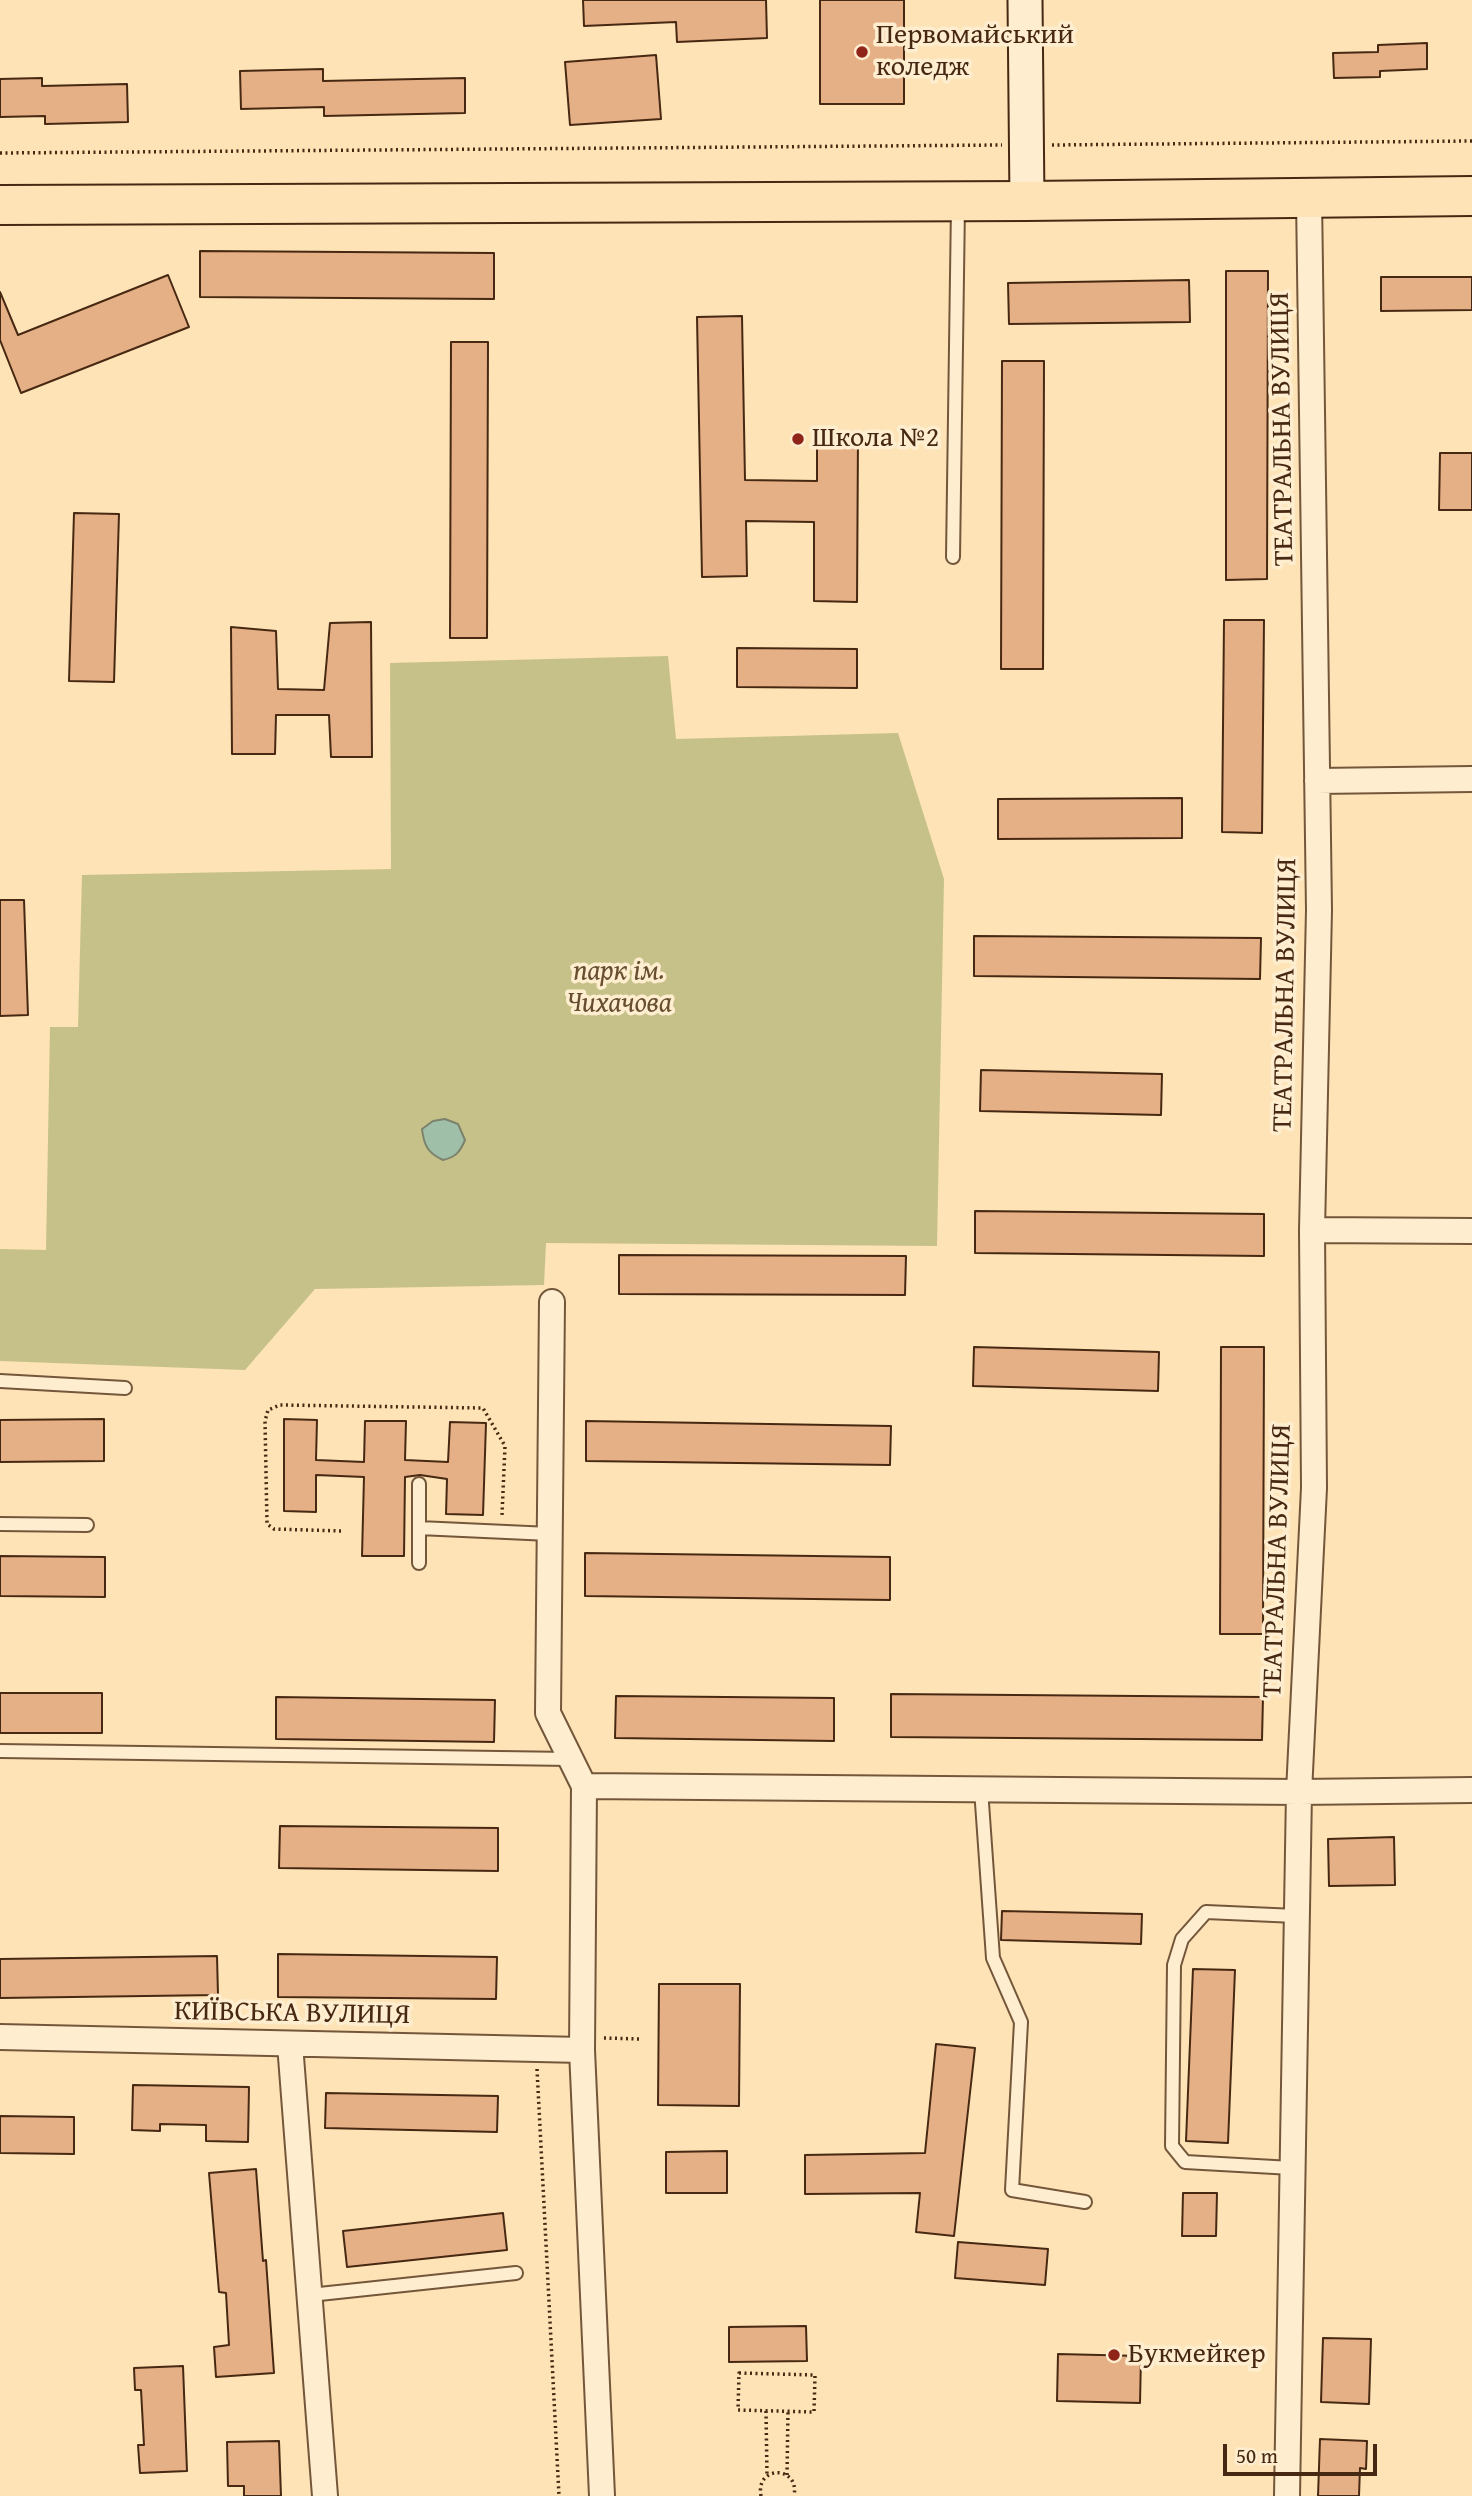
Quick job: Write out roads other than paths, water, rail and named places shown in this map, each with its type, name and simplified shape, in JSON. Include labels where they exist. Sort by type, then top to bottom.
[{"type":"main road","points":[[0,205],[1027,201],[1472,196]]},
{"type":"street","points":[[1026,0],[1027,201]]},
{"type":"street","name":"ТЕАТРАЛЬНА ВУЛИЦЯ","points":[[1287,2496],[1298,1792],[1314,1488],[1312,1230],[1319,910],[1309,198]]},
{"type":"street","points":[[1317,781],[1472,779]]},
{"type":"street","points":[[1312,1230],[1472,1231]]},
{"type":"street","points":[[552,1303],[548,1713],[584,1786],[582,2044],[602,2496]]},
{"type":"street","points":[[584,1786],[1298,1792],[1472,1790]]},
{"type":"street","name":"КИЇВСЬКА ВУЛИЦЯ","points":[[0,2037],[536,2049],[582,2044]]},
{"type":"street","points":[[290,2044],[326,2496]]},
{"type":"lane","points":[[953,557],[958,201]]},
{"type":"lane","points":[[0,1381],[125,1388]]},
{"type":"lane","points":[[419,1484],[419,1563]]},
{"type":"lane","points":[[0,1524],[88,1525]]},
{"type":"lane","points":[[419,1528],[550,1534]]},
{"type":"lane","points":[[0,1751],[571,1759]]},
{"type":"lane","points":[[981,1789],[993,1958],[1021,2022],[1012,2190],[1085,2202]]},
{"type":"lane","points":[[1292,2168],[1185,2162],[1172,2146],[1174,1965],[1182,1939],[1206,1912],[1296,1916]]},
{"type":"lane","points":[[310,2295],[516,2273]]},
{"type":"place","name":"Первомайський коледж","points":[[862,52]]},
{"type":"place","name":"Школа №2","points":[[798,439]]},
{"type":"place","name":"Букмейкер","points":[[1114,2355]]},
{"type":"park label","name":"парк ім. Чихачова","points":[[619,988]]}]
